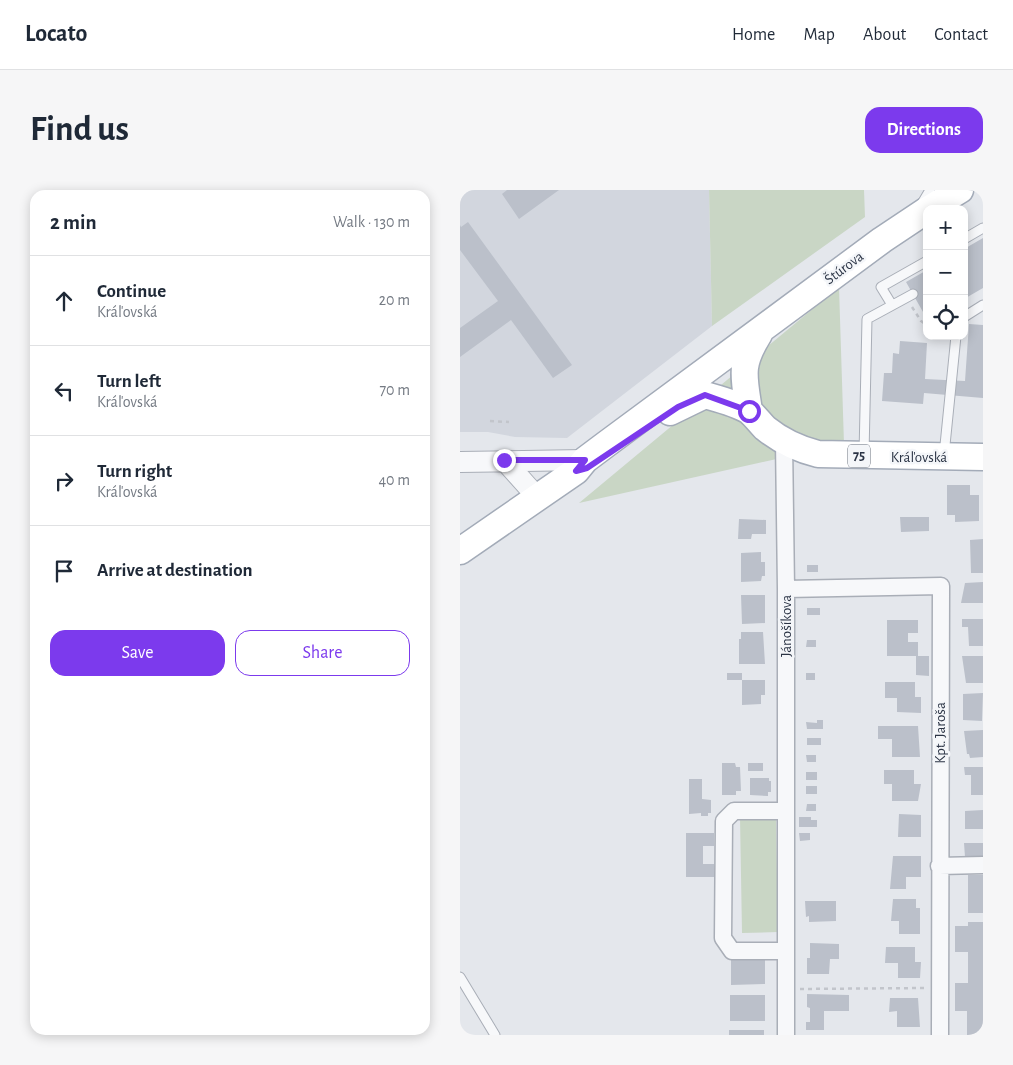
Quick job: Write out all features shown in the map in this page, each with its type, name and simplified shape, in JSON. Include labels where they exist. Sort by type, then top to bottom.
[{"type":"main road","name":"Štúrova","points":[[935,205],[960,190]]},
{"type":"main road","name":"Štúrova","points":[[763,329],[923,212]]},
{"type":"main road","name":"75","points":[[749,411],[743,369],[749,350],[763,329]]},
{"type":"main road","name":"75","points":[[460,551],[538,498],[763,329]]},
{"type":"main road","name":"Kráľovská","points":[[581,465],[587,468],[678,407],[705,395],[749,411],[766,428],[784,441],[801,450],[818,454],[983,457]]},
{"type":"street","name":"Jánošíkova","points":[[784,441],[786,589],[786,1035]]},
{"type":"street","name":"Kráľovská","points":[[460,462],[504,460],[581,465]]},
{"type":"street","points":[[504,460],[538,498]]},
{"type":"street","name":"Kpt. Jaroša","points":[[786,589],[941,586],[940,1035]]},
{"type":"street","points":[[785,811],[734,811],[724,821],[723,938],[732,951],[786,952]]},
{"type":"street","points":[[939,866],[983,865]]},
{"type":"lane","points":[[925,205],[930,190]]},
{"type":"lane","points":[[968,237],[983,228]]},
{"type":"lane","points":[[892,304],[881,287],[923,263]]},
{"type":"lane","points":[[864,456],[867,319],[909,295]]},
{"type":"lane","points":[[968,314],[983,305]]},
{"type":"lane","points":[[944,457],[956,340]]},
{"type":"lane","points":[[460,977],[495,1035]]},
{"type":"path","points":[[909,295],[923,322]]},
{"type":"path","points":[[490,421],[510,422]]},
{"type":"path","points":[[796,990],[931,988]]},
{"type":"shaded area","points":[[460,190],[709,190],[712,326],[567,438],[515,437],[488,432],[460,432]]},
{"type":"green space","points":[[709,190],[864,190],[865,217],[712,326]]},
{"type":"green space","points":[[839,287],[844,444],[579,503]]},
{"type":"green space","points":[[776,816],[778,932],[742,933],[740,817]]},
{"type":"building","points":[[507,190],[559,190],[519,219],[502,194]]},
{"type":"building","points":[[468,222],[572,365],[553,378],[511,320],[460,357],[460,328],[498,301],[460,250],[460,225],[461,227]]},
{"type":"building","points":[[983,238],[983,288],[968,297],[968,250],[968,247]]},
{"type":"building","points":[[923,272],[923,312],[906,282]]},
{"type":"building","points":[[969,324],[983,325],[983,398],[924,393],[923,404],[882,401],[884,373],[892,373],[893,353],[899,354],[900,341],[927,343],[925,379],[965,381]]},
{"type":"building","points":[[947,485],[970,485],[970,495],[979,495],[979,521],[955,522],[955,515],[947,515]]},
{"type":"building","points":[[900,517],[929,517],[929,531],[901,532]]},
{"type":"building","points":[[739,519],[766,520],[766,534],[752,534],[751,539],[738,539]]},
{"type":"building","points":[[983,539],[983,573],[971,573],[970,540]]},
{"type":"building","points":[[761,552],[761,562],[765,562],[765,576],[762,576],[761,581],[741,582],[741,553]]},
{"type":"building","points":[[807,565],[818,565],[818,572],[807,572]]},
{"type":"building","points":[[983,582],[983,603],[961,603],[965,583]]},
{"type":"building","points":[[741,595],[765,595],[765,623],[742,624]]},
{"type":"building","points":[[807,608],[820,608],[820,615],[807,615]]},
{"type":"building","points":[[962,619],[983,619],[983,646],[969,646],[968,627],[962,627]]},
{"type":"building","points":[[887,620],[918,620],[918,633],[908,633],[908,642],[918,642],[918,656],[929,656],[929,676],[916,675],[916,656],[887,656]]},
{"type":"building","points":[[741,632],[763,632],[765,664],[739,664],[739,639],[741,639]]},
{"type":"building","points":[[807,640],[816,640],[816,647],[806,647]]},
{"type":"building","points":[[962,656],[983,656],[983,683],[966,683]]},
{"type":"building","points":[[727,673],[742,673],[742,680],[727,680]]},
{"type":"building","points":[[806,673],[815,673],[815,680],[806,680]]},
{"type":"building","points":[[742,680],[765,680],[765,695],[761,695],[761,704],[742,705]]},
{"type":"building","points":[[885,682],[915,682],[915,697],[921,697],[921,713],[897,712],[897,698],[885,698]]},
{"type":"building","points":[[983,693],[982,721],[963,720],[963,694]]},
{"type":"building","points":[[817,720],[823,720],[823,729],[807,729],[806,722],[817,723]]},
{"type":"building","points":[[878,726],[918,726],[920,757],[892,757],[892,739],[878,739]]},
{"type":"building","points":[[983,730],[983,757],[970,758],[969,754],[967,754],[964,731]]},
{"type":"building","points":[[807,738],[821,738],[821,745],[807,745]]},
{"type":"building","points":[[806,755],[816,755],[816,762],[807,762]]},
{"type":"building","points":[[722,763],[735,763],[736,767],[740,767],[741,791],[736,791],[736,795],[722,795]]},
{"type":"building","points":[[748,763],[763,763],[763,771],[748,771]]},
{"type":"building","points":[[964,767],[983,767],[983,795],[971,795],[971,775],[965,775]]},
{"type":"building","points":[[884,770],[914,770],[914,784],[921,784],[918,801],[892,801],[892,784],[884,784]]},
{"type":"building","points":[[806,772],[817,772],[817,780],[806,780]]},
{"type":"building","points":[[750,778],[769,778],[769,781],[771,781],[771,792],[768,792],[768,796],[750,795]]},
{"type":"building","points":[[689,779],[702,779],[702,799],[711,800],[711,813],[708,813],[708,816],[701,816],[701,813],[689,814]]},
{"type":"building","points":[[806,786],[817,786],[817,794],[806,794]]},
{"type":"building","points":[[807,804],[816,804],[816,811],[806,811]]},
{"type":"building","points":[[983,810],[983,829],[965,829],[965,811]]},
{"type":"building","points":[[899,814],[921,815],[921,837],[898,837]]},
{"type":"building","points":[[799,817],[811,817],[811,820],[817,820],[817,827],[799,827]]},
{"type":"building","points":[[686,833],[714,833],[714,846],[703,846],[703,864],[714,864],[715,877],[686,877]]},
{"type":"building","points":[[799,833],[810,833],[810,840],[800,841]]},
{"type":"building","points":[[964,843],[983,843],[983,856],[965,857]]},
{"type":"building","points":[[893,856],[921,856],[921,877],[906,877],[906,889],[890,889]]},
{"type":"building","points":[[968,875],[983,875],[983,913],[968,913]]},
{"type":"building","points":[[893,899],[916,899],[916,908],[920,908],[920,934],[899,934],[899,921],[891,921]]},
{"type":"building","points":[[805,901],[836,901],[836,921],[809,922],[809,916],[806,917]]},
{"type":"building","points":[[968,922],[983,922],[983,1035],[967,1035],[967,1011],[955,1011],[955,983],[968,983],[968,952],[955,952],[955,926],[968,926]]},
{"type":"building","points":[[810,943],[839,944],[839,959],[830,959],[829,974],[807,974],[807,958],[810,958]]},
{"type":"building","points":[[886,947],[915,947],[915,962],[921,962],[920,978],[898,978],[898,963],[885,963]]},
{"type":"building","points":[[731,958],[765,958],[765,984],[731,985]]},
{"type":"building","points":[[807,994],[849,995],[849,1011],[824,1011],[824,1030],[806,1030],[806,1022],[810,1022]]},
{"type":"building","points":[[730,995],[765,995],[765,1021],[730,1021]]},
{"type":"building","points":[[890,998],[918,998],[920,1027],[897,1027],[897,1011],[889,1012]]},
{"type":"building","points":[[729,1030],[764,1030],[764,1035],[729,1035]]},
{"type":"route","points":[[504,460],[585,460],[576,471],[587,468],[678,407],[705,395],[730,402],[749,411]]}]
